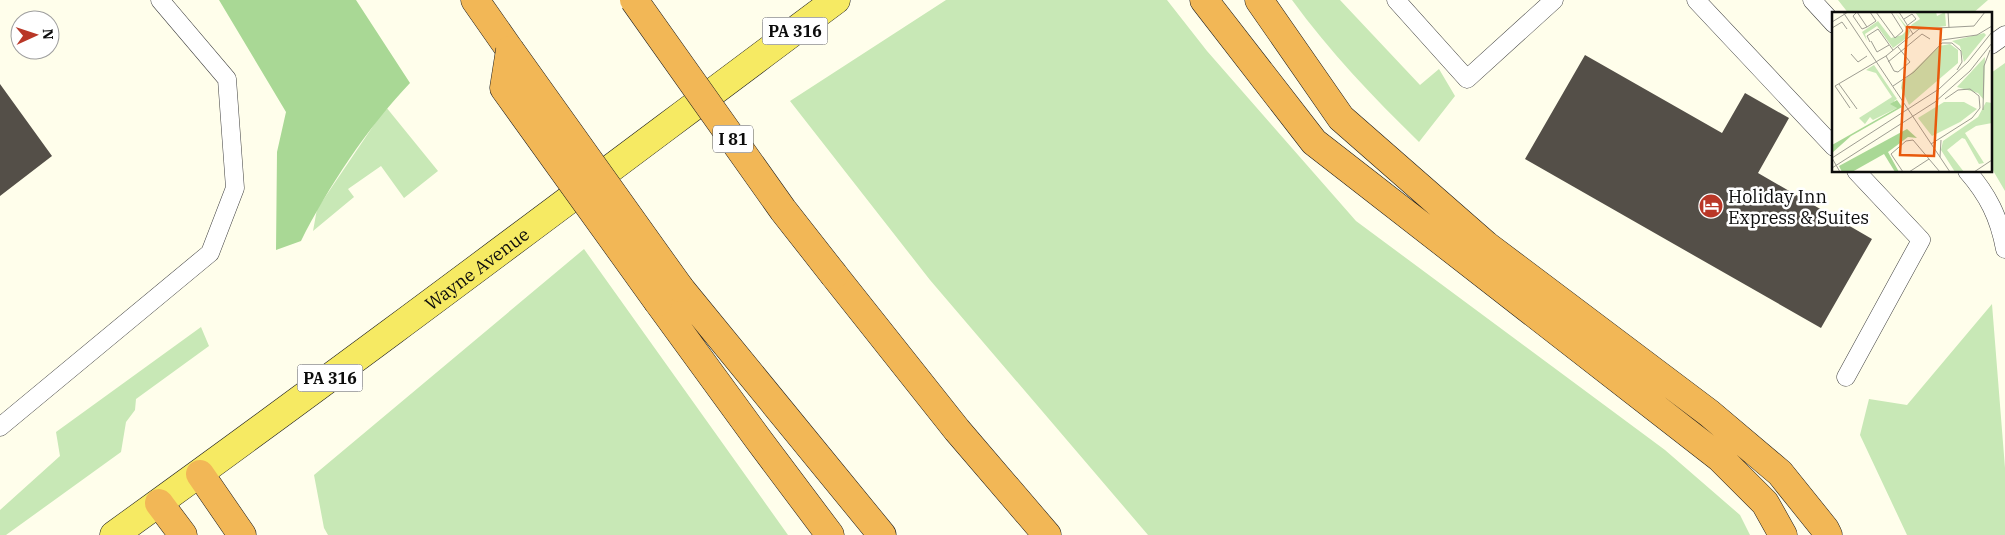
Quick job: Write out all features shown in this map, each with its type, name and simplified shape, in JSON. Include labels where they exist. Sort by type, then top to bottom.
[{"type":"highway","points":[[475,0],[510,50],[669,295],[758,439],[830,535]]},
{"type":"highway","name":"I 81","points":[[634,0],[783,210],[958,430],[1047,535]]},
{"type":"highway","points":[[1204,0],[1314,142],[1720,458],[1764,503],[1783,535]]},
{"type":"highway","points":[[1259,0],[1341,118],[1486,245],[1709,413],[1752,449],[1780,473],[1828,535]]},
{"type":"highway","points":[[669,295],[882,535]]},
{"type":"highway","points":[[200,474],[242,535]]},
{"type":"highway","points":[[159,503],[183,535]]},
{"type":"main road","name":"Wayne Avenue","points":[[114,535],[200,474],[836,0]]},
{"type":"lane","points":[[0,427],[210,253],[235,188],[227,79],[160,0]]},
{"type":"lane","points":[[1396,0],[1467,79],[1554,0]]},
{"type":"lane","points":[[1696,0],[1832,145]]},
{"type":"lane","points":[[1812,0],[1832,22]]},
{"type":"lane","points":[[1992,44],[2005,35]]},
{"type":"lane","points":[[1846,377],[1921,240],[1857,172]]},
{"type":"lane","points":[[1968,172],[1983,190],[2002,229],[2005,249]]},
{"type":"green space","points":[[219,0],[356,0],[410,83],[394,100],[350,158],[301,241],[276,250],[277,152],[286,112]]},
{"type":"green space","points":[[946,0],[1167,0],[1207,51],[1356,221],[1665,450],[1740,515],[1750,535],[1148,535],[930,280],[790,101]]},
{"type":"green space","points":[[1292,0],[1340,0],[1420,85],[1439,69],[1455,96],[1419,142],[1352,74]]},
{"type":"green space","points":[[1838,0],[1988,0],[1974,12],[1847,12]]},
{"type":"green space","points":[[2005,63],[2005,191],[1992,169],[1992,72]]},
{"type":"green space","points":[[386,107],[438,171],[404,198],[381,166],[348,189],[354,197],[313,231],[317,209]]},
{"type":"green space","points":[[584,249],[788,535],[328,535],[324,528],[314,475]]},
{"type":"green space","points":[[1992,304],[2005,468],[2005,535],[1907,535],[1860,435],[1869,399],[1907,405]]},
{"type":"green space","points":[[201,327],[209,346],[136,399],[135,410],[126,422],[121,452],[6,535],[0,535],[0,510],[60,456],[56,432]]},
{"type":"building","name":"Holiday Inn Express & Suites","points":[[1585,55],[1722,133],[1745,93],[1789,118],[1758,173],[1872,239],[1821,328],[1525,159]]},
{"type":"building","points":[[0,84],[52,156],[0,196]]},
{"type":"place","name":"Holiday Inn Express & Suites","points":[[1711,206]]}]
